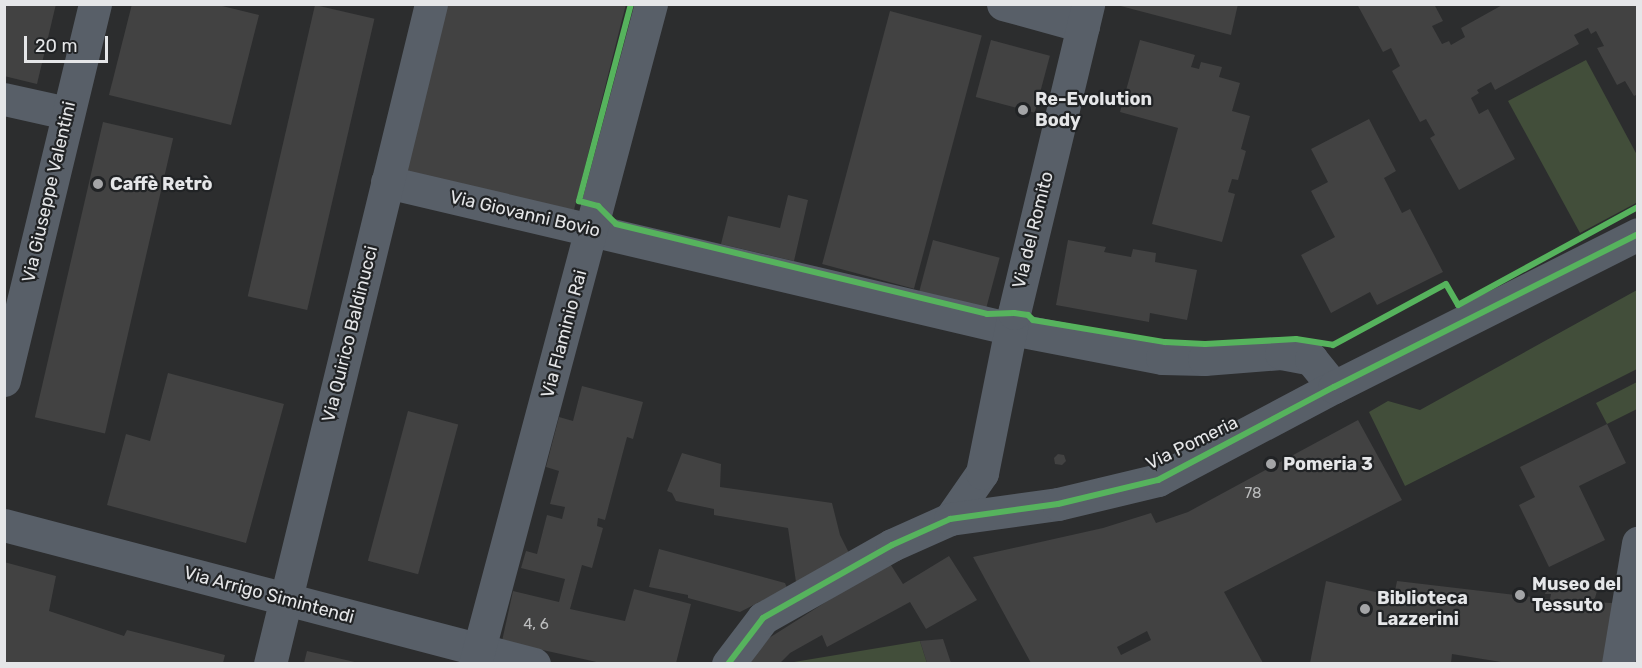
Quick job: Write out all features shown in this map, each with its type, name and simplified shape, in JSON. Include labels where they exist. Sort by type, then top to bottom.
[{"type":"street","name":"Via Giuseppe Valentini","points":[[4,380],[95,4]]},
{"type":"street","name":"Via Quirico Baldinucci","points":[[270,663],[431,4]]},
{"type":"street","name":"Via Flaminio Rai","points":[[477,656],[651,4]]},
{"type":"street","points":[[1004,4],[1085,15]]},
{"type":"street","name":"Via del Romito","points":[[951,519],[982,473],[1014,313],[1085,15]]},
{"type":"street","points":[[4,99],[67,113]]},
{"type":"street","name":"Via Giovanni Bovio","points":[[387,182],[1012,329],[1162,358],[1204,359],[1281,353],[1311,359],[1334,387]]},
{"type":"street","name":"Via Pomeria","points":[[728,663],[763,618],[892,544],[951,519],[1058,504],[1158,480],[1334,387],[1638,234]]},
{"type":"street","name":"Via Arrigo Simintendi","points":[[4,525],[286,599],[477,656],[534,663]]},
{"type":"street","points":[[1618,663],[1638,543]]},
{"type":"green space","points":[[1586,60],[1637,155],[1638,202],[1580,233],[1508,101]]},
{"type":"green space","points":[[1637,290],[1637,369],[1405,486],[1369,412],[1388,401],[1420,410]]},
{"type":"green space","points":[[1637,382],[1637,409],[1607,424],[1596,403]]},
{"type":"green space","points":[[920,641],[927,663],[794,664],[794,662]]},
{"type":"building","points":[[4,4],[56,4],[37,84],[4,76]]},
{"type":"building","points":[[132,4],[214,4],[259,15],[231,125],[109,95]]},
{"type":"building","points":[[447,4],[626,4],[574,210],[406,174]]},
{"type":"building","points":[[1113,4],[1238,4],[1231,35]]},
{"type":"building","points":[[1357,4],[1434,4],[1443,21],[1432,26],[1442,44],[1449,41],[1451,45],[1465,37],[1461,28],[1504,4],[1638,4],[1638,94],[1634,96],[1625,81],[1617,85],[1597,48],[1604,46],[1596,31],[1591,34],[1588,28],[1574,35],[1579,44],[1495,90],[1491,82],[1477,90],[1479,93],[1471,98],[1479,114],[1488,109],[1515,159],[1459,190],[1430,138],[1435,135],[1426,119],[1420,122],[1392,71],[1400,66],[1391,48],[1383,52]]},
{"type":"building","points":[[315,5],[374,19],[307,310],[248,296]]},
{"type":"building","points":[[890,11],[982,36],[914,289],[822,264]]},
{"type":"building","points":[[991,40],[1050,56],[1035,113],[976,97]]},
{"type":"building","points":[[1140,40],[1195,55],[1191,67],[1199,69],[1201,62],[1222,67],[1219,77],[1240,83],[1232,111],[1250,116],[1241,149],[1246,151],[1238,180],[1232,179],[1228,192],[1235,194],[1222,242],[1152,224],[1178,128],[1120,112]]},
{"type":"building","points":[[1369,119],[1396,171],[1384,178],[1402,213],[1410,209],[1443,272],[1377,305],[1370,292],[1331,313],[1301,255],[1335,237],[1311,191],[1328,182],[1311,149]]},
{"type":"building","points":[[103,122],[173,138],[105,433],[35,417]]},
{"type":"building","points":[[788,195],[808,200],[794,261],[721,244],[728,216],[780,228]]},
{"type":"building","points":[[933,240],[1000,258],[985,311],[919,293]]},
{"type":"building","points":[[1068,240],[1106,247],[1104,252],[1131,257],[1133,249],[1156,253],[1155,262],[1197,270],[1187,320],[1150,313],[1149,322],[1056,305]]},
{"type":"building","points":[[168,373],[284,404],[246,543],[107,505],[126,434],[150,441]]},
{"type":"building","points":[[582,386],[643,402],[633,439],[627,437],[605,520],[598,518],[597,526],[603,528],[592,568],[582,565],[570,609],[625,621],[634,589],[691,604],[676,663],[601,663],[502,641],[513,591],[559,602],[565,579],[521,568],[526,551],[537,554],[547,515],[562,519],[565,507],[550,504],[559,471],[546,467],[559,417],[573,421]]},
{"type":"building","points":[[408,411],[458,424],[418,574],[368,561]]},
{"type":"building","points":[[1358,420],[1402,500],[1224,592],[1263,663],[1031,663],[973,557],[1103,528],[1151,513],[1156,523],[1188,512]],"holes":[[[1147,631],[1151,640],[1121,655],[1117,647]]]},
{"type":"building","points":[[1607,424],[1626,463],[1579,486],[1605,540],[1549,567],[1519,505],[1535,497],[1520,467]]},
{"type":"building","points":[[682,453],[721,464],[720,487],[832,503],[840,535],[850,555],[796,582],[788,528],[714,515],[714,509],[676,501],[672,493],[667,491]]},
{"type":"building","points":[[1058,454],[1064,455],[1066,461],[1062,465],[1055,464],[1054,458]]},
{"type":"building","points":[[659,549],[785,583],[787,588],[740,612],[688,598],[688,595],[649,587]]},
{"type":"building","points":[[949,556],[977,600],[926,629],[910,602],[827,647],[822,635],[790,653],[780,663],[748,663],[769,638],[889,562],[903,584]]},
{"type":"building","points":[[4,562],[56,576],[49,611],[124,636],[127,630],[225,655],[223,663],[4,663]]},
{"type":"building","points":[[1326,581],[1394,596],[1397,581],[1550,599],[1551,594],[1545,594],[1547,585],[1554,586],[1556,582],[1597,591],[1595,598],[1589,602],[1613,603],[1604,663],[1507,663],[1452,654],[1451,663],[1310,663]]},
{"type":"building","points":[[943,639],[951,663],[927,663],[920,641]]},
{"type":"building","points":[[307,651],[359,663],[304,663]]},
{"type":"cycle path","points":[[631,4],[579,201],[598,206],[616,224],[987,314],[1028,315],[1033,320],[1165,342],[1205,344],[1296,339],[1333,345],[1446,284],[1458,305],[1638,207]]},
{"type":"cycle path","points":[[728,664],[763,618],[892,545],[950,519],[1058,504],[1158,480],[1334,387],[1638,234]]},
{"type":"place","name":"Re-Evolution Body","points":[[1023,110]]},
{"type":"place","name":"Caffè Retrò","points":[[98,184]]},
{"type":"place","name":"Pomeria 3","points":[[1271,464]]},
{"type":"place","name":"Museo del Tessuto","points":[[1520,595]]},
{"type":"place","name":"Biblioteca Lazzerini","points":[[1365,609]]}]
